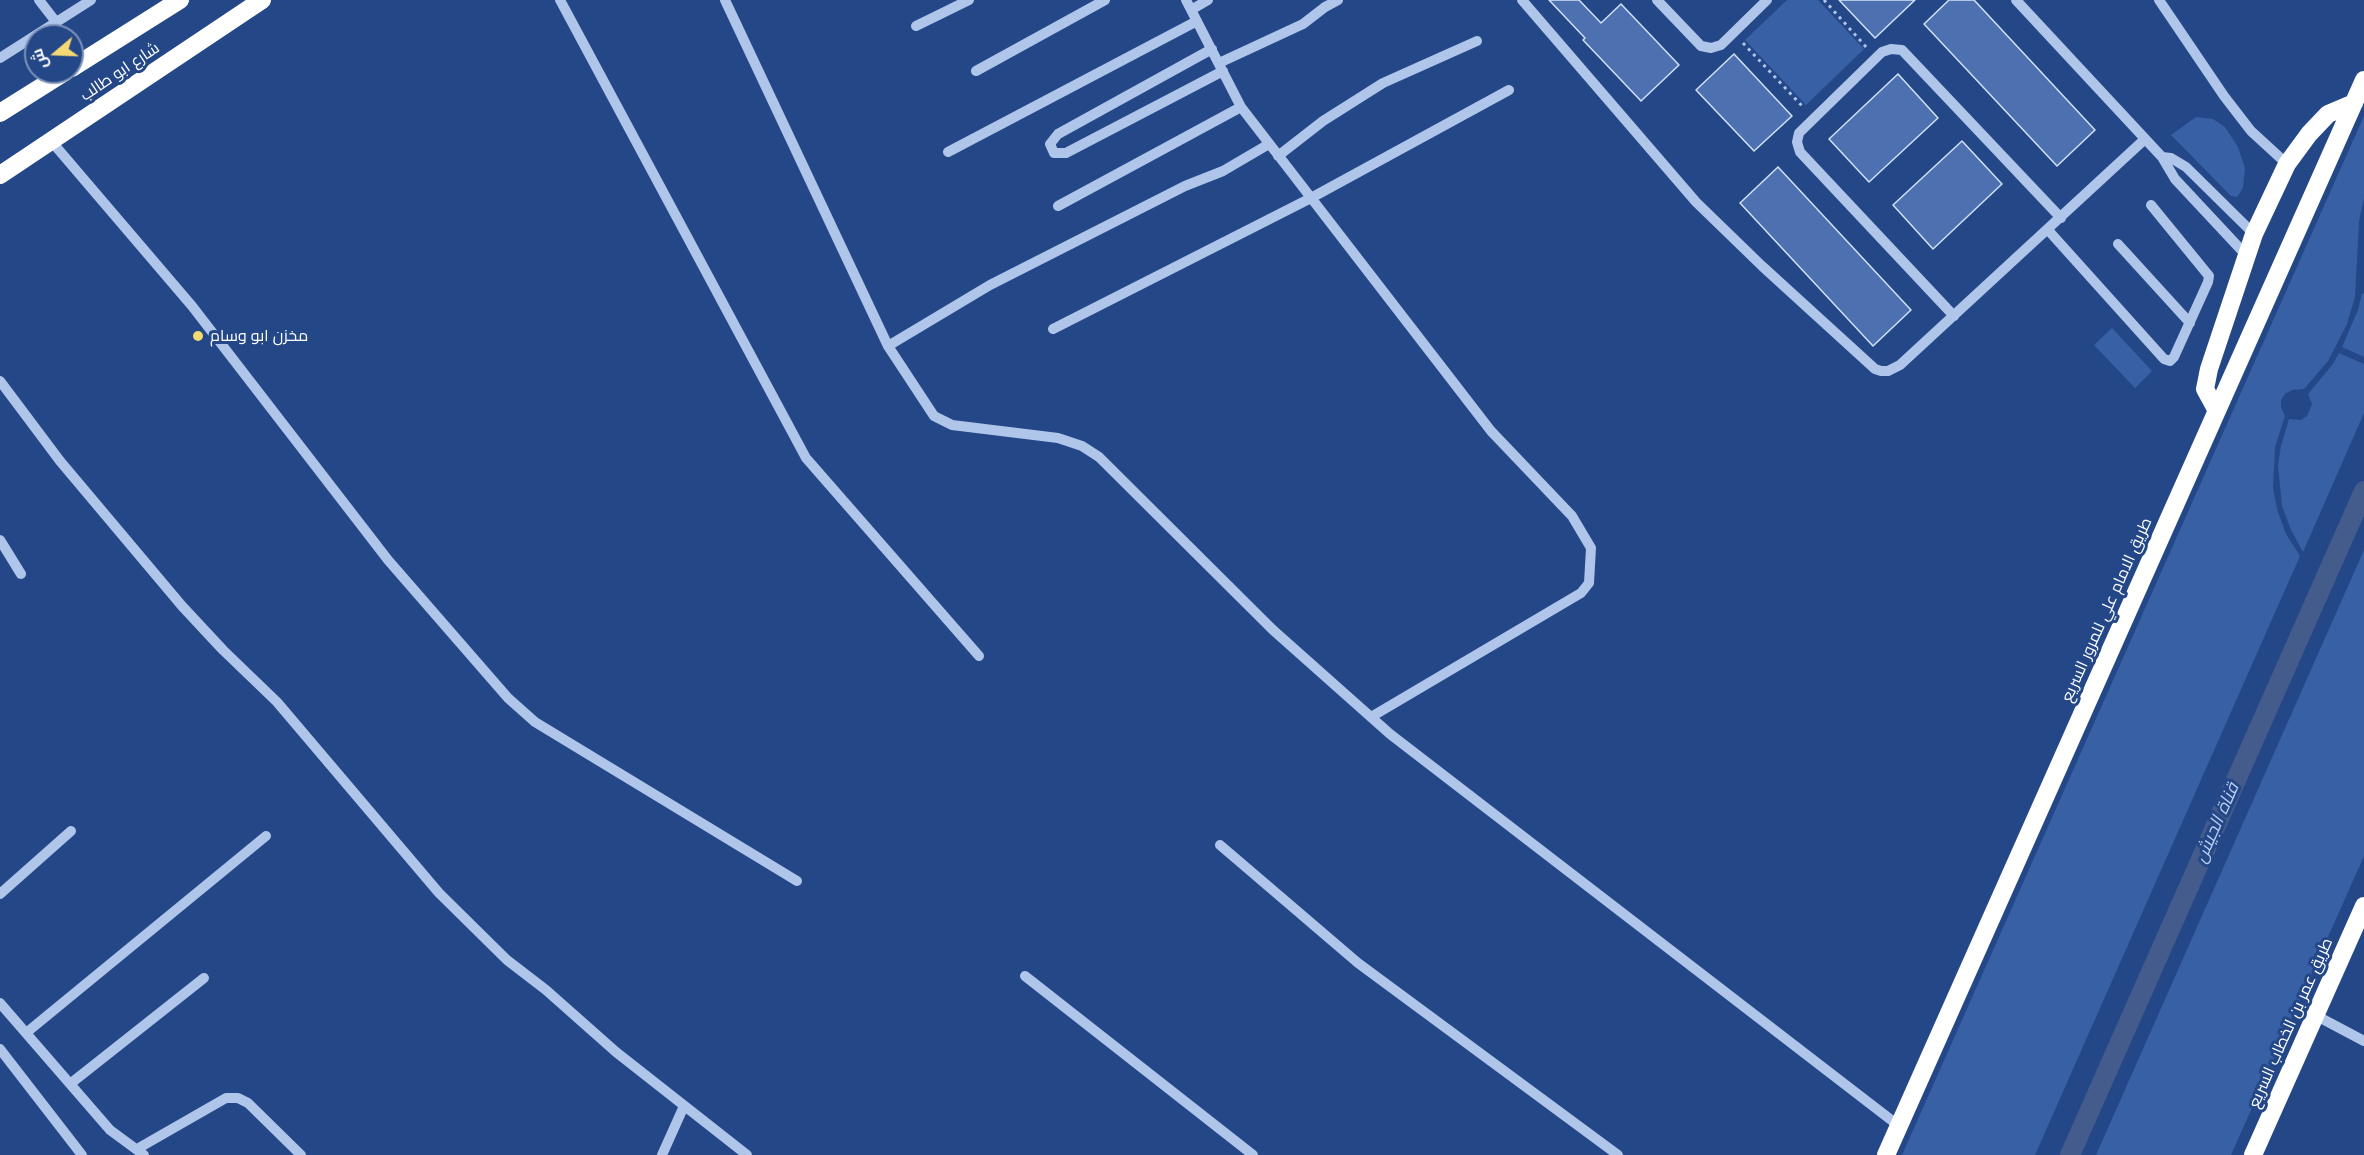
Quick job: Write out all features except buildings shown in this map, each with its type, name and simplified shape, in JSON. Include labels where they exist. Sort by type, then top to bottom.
[{"type":"highway","name":"شارع ابو طالب","points":[[84,60],[180,0]]},
{"type":"highway","name":"شارع ابو طالب","points":[[0,175],[262,0]]},
{"type":"highway","name":"طريق الامام علي للمرور السريع","points":[[1886,1155],[2364,80]]},
{"type":"highway","name":"شارع ابو طالب","points":[[3,110],[45,84]]},
{"type":"highway","points":[[2217,411],[2205,389],[2209,369],[2254,234],[2287,164],[2309,134],[2328,114],[2354,103]]},
{"type":"highway","name":"طريق عمر بن الخطاب السريع","points":[[2253,1155],[2364,906]]},
{"type":"street","points":[[39,0],[56,22]]},
{"type":"street","points":[[0,58],[91,0]]},
{"type":"street","points":[[560,0],[806,458],[979,656]]},
{"type":"street","points":[[725,0],[888,346],[934,416],[952,425],[1058,438],[1082,446],[1099,457],[1273,630],[1371,717],[1899,1126]]},
{"type":"street","points":[[916,26],[969,0]]},
{"type":"street","points":[[976,71],[1105,0]]},
{"type":"street","points":[[1208,0],[1188,5],[1241,107],[1491,431],[1572,516],[1591,548],[1589,583],[1581,593],[1371,717]]},
{"type":"street","points":[[1212,50],[1058,134],[1050,144],[1054,153],[1066,153],[1303,24],[1338,0]]},
{"type":"street","points":[[1522,0],[1696,202],[1875,369],[1888,371],[1895,369],[2145,139]]},
{"type":"street","points":[[1657,0],[1701,46],[1711,48],[1721,45],[1767,0]]},
{"type":"street","points":[[2016,0],[2162,157],[2175,179],[2246,255]]},
{"type":"street","points":[[2159,0],[2224,96],[2251,131],[2287,164]]},
{"type":"street","points":[[948,152],[1197,21]]},
{"type":"street","points":[[1278,156],[1323,121],[1383,83],[1478,41]]},
{"type":"street","points":[[1954,316],[1800,152],[1797,142],[1798,133],[1882,52],[1892,49],[1902,50],[2061,218]]},
{"type":"street","points":[[1053,329],[1311,198],[1509,90]]},
{"type":"street","points":[[1058,206],[1241,107]]},
{"type":"street","points":[[52,142],[192,306],[388,560],[508,698],[535,722],[796,881]]},
{"type":"street","points":[[888,346],[990,285],[1185,186],[1223,171],[1269,144]]},
{"type":"street","points":[[2162,157],[2179,162],[2186,167],[2254,234]]},
{"type":"street","points":[[2048,230],[2167,361],[2174,357],[2209,276],[2151,205]]},
{"type":"street","points":[[2118,244],[2190,323]]},
{"type":"street","points":[[0,381],[60,461],[182,606],[223,650],[277,702],[439,893],[507,960],[546,990],[616,1052],[747,1155]]},
{"type":"street","points":[[0,540],[21,574]]},
{"type":"street","points":[[0,894],[71,831]]},
{"type":"street","points":[[26,1033],[267,836]]},
{"type":"street","points":[[1220,845],[1358,963],[1618,1155]]},
{"type":"street","points":[[1025,976],[1253,1155]]},
{"type":"street","points":[[70,1084],[204,978]]},
{"type":"street","points":[[0,1003],[110,1130],[141,1152],[226,1098],[238,1098],[248,1103],[301,1155]]},
{"type":"street","points":[[2315,1015],[2364,1041]]},
{"type":"street","points":[[0,1049],[82,1155]]},
{"type":"street","points":[[662,1155],[684,1106]]},
{"type":"path","points":[[1824,0],[1876,58]]},
{"type":"path","points":[[1733,32],[1814,118]]},
{"type":"shaded area","points":[[1787,0],[1818,0],[1864,49],[1806,105],[1745,40]]},
{"type":"shaded area","points":[[2364,116],[2364,198],[2359,221],[2355,297],[2347,324],[2328,361],[2304,389],[2292,390],[2281,400],[2285,416],[2275,447],[2273,488],[2277,509],[2286,534],[2300,556],[2035,1155],[1902,1155]]},
{"type":"shaded area","points":[[2196,117],[2213,119],[2225,127],[2238,147],[2245,168],[2243,188],[2237,197],[2231,196],[2171,135]]},
{"type":"shaded area","points":[[2362,293],[2364,294],[2364,357],[2342,347],[2358,310]]},
{"type":"shaded area","points":[[2112,328],[2152,371],[2135,388],[2094,345]]},
{"type":"shaded area","points":[[2339,353],[2364,364],[2364,413],[2303,552],[2282,506],[2278,465],[2281,446],[2289,419],[2301,420],[2307,416],[2312,404],[2308,394],[2333,364]]},
{"type":"shaded area","points":[[2364,550],[2364,856],[2231,1155],[2096,1155]]},
{"type":"waterway","name":"قناة الجيش","points":[[2070,1155],[2364,491]]},
{"type":"place","name":"مخزن ابو وسام","points":[[198,336]]}]
